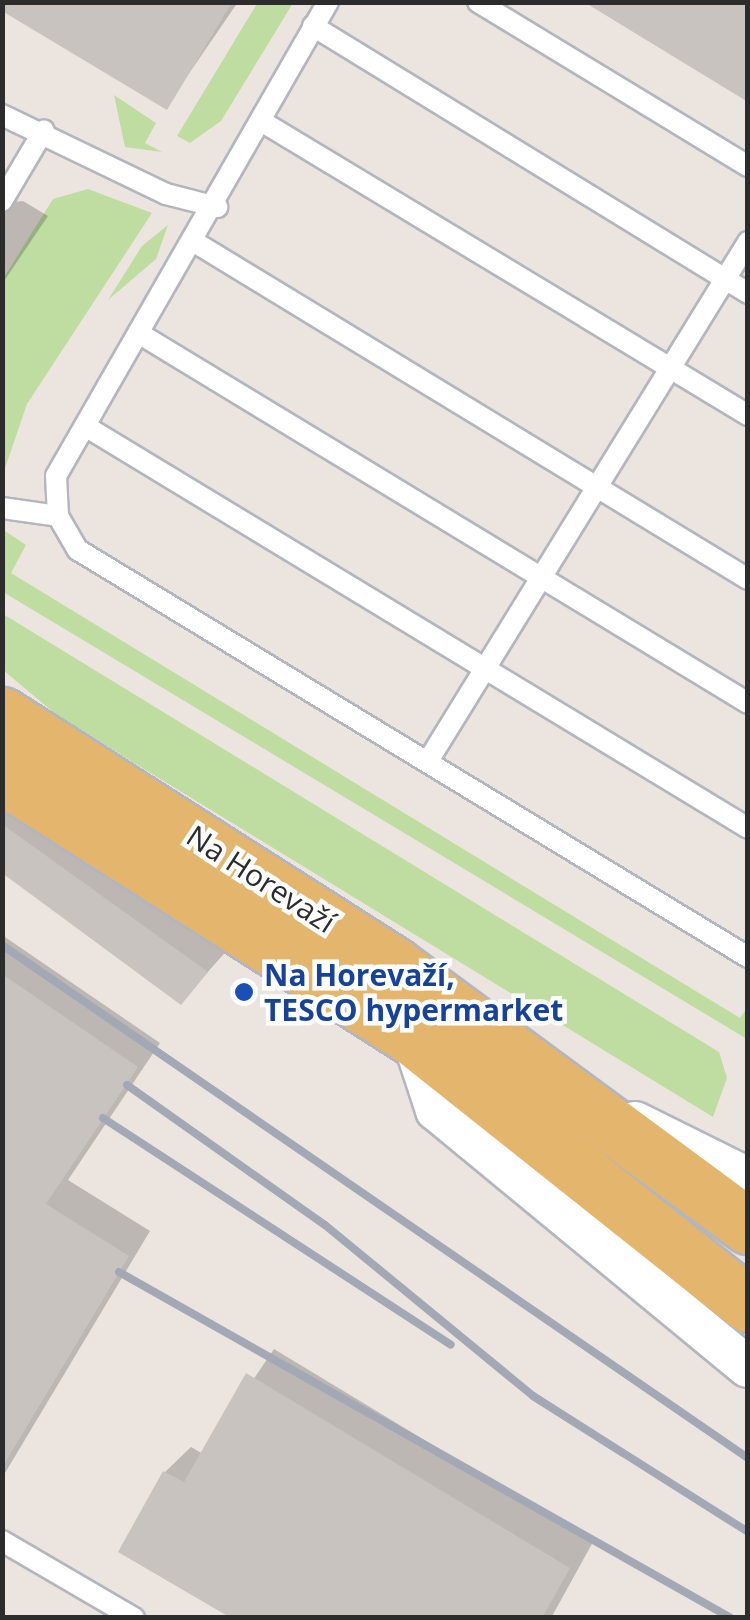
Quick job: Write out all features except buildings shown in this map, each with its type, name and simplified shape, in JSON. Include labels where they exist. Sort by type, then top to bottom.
[{"type":"main road","name":"Na Horevaží","points":[[2,715],[378,955],[748,1226]]},
{"type":"main road","name":"Na Horevaží","points":[[2,776],[412,1037],[748,1304]]},
{"type":"street","points":[[412,1037],[436,1110],[748,1367]]},
{"type":"street","name":"Na Horevaží","points":[[562,1088],[748,1178]]},
{"type":"lane","points":[[328,2],[196,244],[56,476],[58,516],[78,550],[748,956]]},
{"type":"lane","points":[[478,2],[748,166]]},
{"type":"lane","points":[[313,26],[748,292]]},
{"type":"lane","points":[[2,114],[44,130],[112,170],[217,207]]},
{"type":"lane","points":[[261,121],[748,415]]},
{"type":"lane","points":[[2,201],[44,130]]},
{"type":"lane","points":[[428,762],[748,242]]},
{"type":"lane","points":[[196,244],[748,579]]},
{"type":"lane","points":[[140,334],[748,703]]},
{"type":"lane","points":[[85,426],[748,828]]},
{"type":"lane","points":[[2,508],[58,516]]},
{"type":"lane","points":[[2,1541],[134,1618]]},
{"type":"green space","points":[[258,2],[293,3],[221,121],[190,143],[177,136]]},
{"type":"green space","points":[[114,95],[156,123],[145,143],[162,152],[125,147]]},
{"type":"green space","points":[[88,189],[152,213],[27,404],[3,474],[3,279],[53,199]]},
{"type":"green space","points":[[168,225],[156,259],[108,300],[142,246]]},
{"type":"green space","points":[[2,529],[26,545],[11,573],[740,1018],[747,1008],[747,1039],[3,592]]},
{"type":"green space","points":[[3,614],[719,1052],[727,1078],[713,1117],[59,717],[3,670]]},
{"type":"railway","points":[[2,945],[748,1458]]},
{"type":"railway","points":[[127,1085],[325,1225],[533,1396],[748,1532]]},
{"type":"railway","points":[[103,1118],[451,1345]]},
{"type":"railway","points":[[119,1272],[731,1618]]},
{"type":"place","name":"Na Horevaží, TESCO hypermarket","points":[[244,992]]}]
